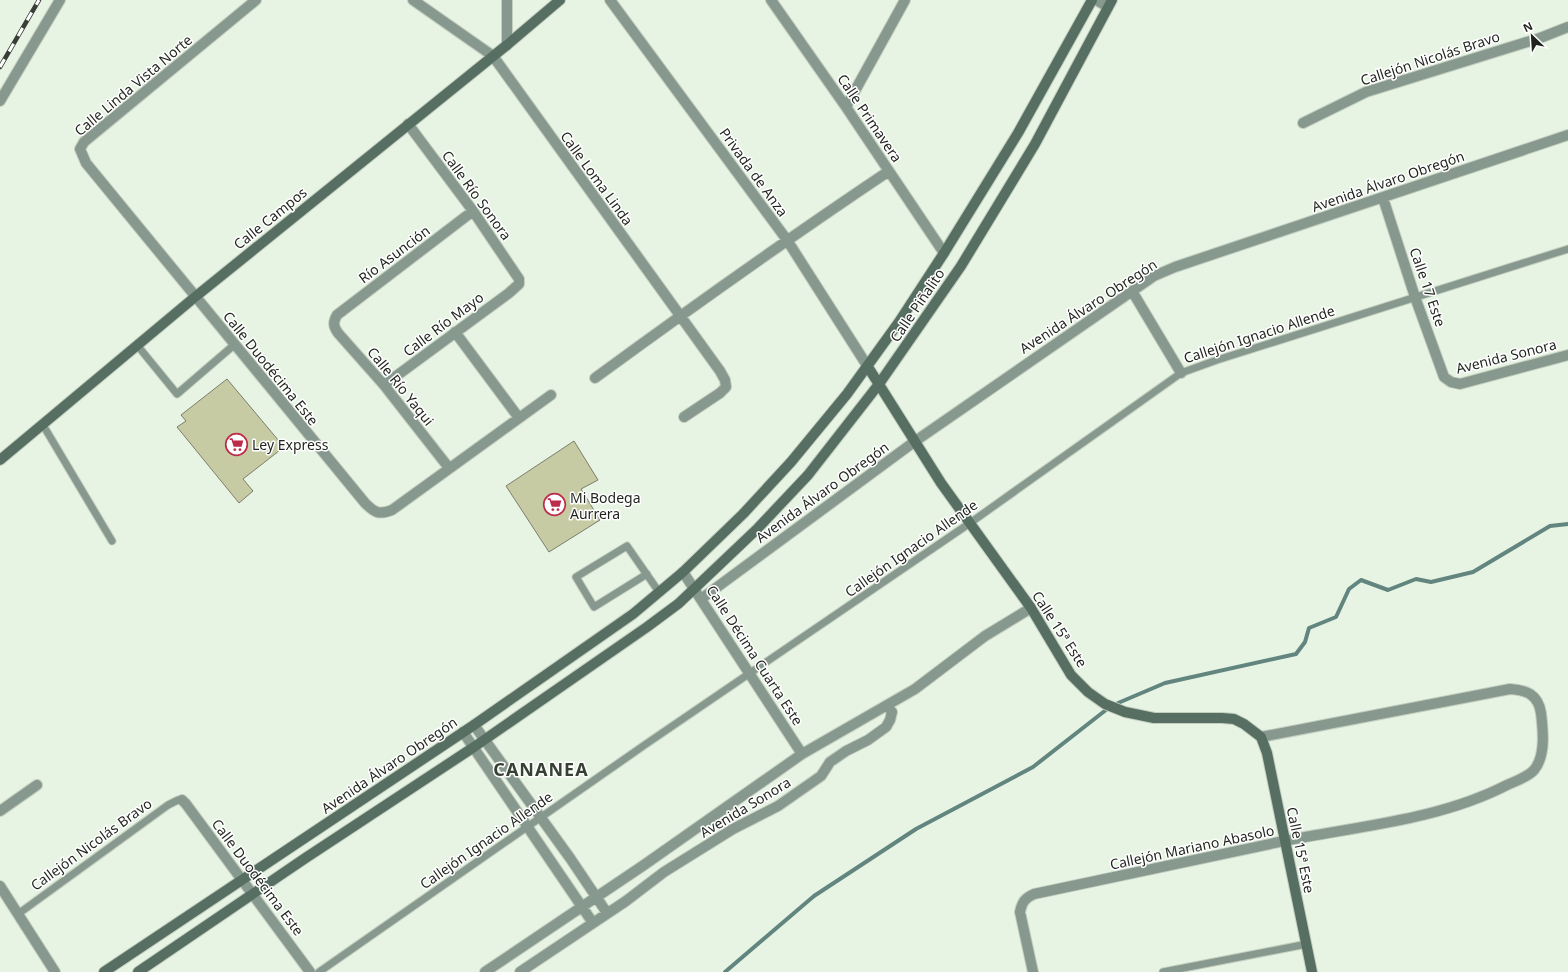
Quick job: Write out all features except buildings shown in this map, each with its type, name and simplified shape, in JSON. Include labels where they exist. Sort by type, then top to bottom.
[{"type":"main road","name":"Calle Campos","points":[[0,460],[195,297],[507,45],[560,0]]},
{"type":"main road","name":"Calle Piñalito","points":[[683,572],[743,514],[791,462],[868,367],[944,253],[1018,133],[1092,0]]},
{"type":"main road","name":"Calle Piñalito","points":[[694,588],[758,528],[808,475],[879,384],[961,266],[1035,144],[1110,3]]},
{"type":"main road","name":"Calle 15ª Este","points":[[868,367],[914,442],[1030,608],[1071,675],[1088,692],[1105,704],[1125,712],[1154,718],[1222,718],[1234,720],[1244,724],[1261,737],[1267,753],[1312,972]]},
{"type":"main road","name":"Avenida Álvaro Obregón","points":[[104,972],[464,732],[634,614],[683,572]]},
{"type":"main road","points":[[138,972],[474,747],[647,628],[678,604],[694,588]]},
{"type":"street","points":[[0,101],[60,0]]},
{"type":"street","name":"Calle Linda Vista Norte","points":[[195,297],[86,163],[80,149],[84,142],[256,0]]},
{"type":"street","name":"Calle Loma Linda","points":[[413,0],[493,56],[720,371],[725,380],[726,387],[720,393],[684,417]]},
{"type":"street","points":[[507,0],[507,45]]},
{"type":"street","name":"Privada de Anza","points":[[610,0],[786,240],[868,367]]},
{"type":"street","name":"Calle Primavera","points":[[771,0],[846,107],[944,253]]},
{"type":"street","points":[[846,107],[905,0]]},
{"type":"street","points":[[1096,0],[1110,3]]},
{"type":"street","name":"Callejón Nicolás Bravo","points":[[1303,123],[1366,92],[1568,28]]},
{"type":"street","name":"Calle Río Sonora","points":[[408,124],[473,211],[516,273],[519,278],[519,284]]},
{"type":"street","name":"Avenida Álvaro Obregón","points":[[701,598],[914,442],[1154,276],[1175,267],[1568,135]]},
{"type":"street","points":[[595,378],[786,240],[889,171]]},
{"type":"street","name":"Calle 17 Este","points":[[1383,198],[1415,297],[1444,377],[1451,382]]},
{"type":"street","name":"Río Asunción","points":[[334,321],[337,315],[473,211]]},
{"type":"street","name":"Calle Río Mayo","points":[[384,385],[509,293],[519,284]]},
{"type":"street","points":[[1132,291],[1181,373]]},
{"type":"street","name":"Calle Duodécima Este","points":[[195,297],[373,511],[383,514],[392,510],[449,468]]},
{"type":"street","name":"Calle Río Yaqui","points":[[334,321],[334,326],[338,332],[384,385],[449,468]]},
{"type":"street","points":[[454,332],[519,418]]},
{"type":"street","name":"Avenida Sonora","points":[[1451,382],[1460,384],[1568,355]]},
{"type":"street","points":[[449,468],[551,395]]},
{"type":"street","name":"Calle Décima Cuarta Este","points":[[683,572],[802,754]]},
{"type":"street","points":[[485,972],[644,865],[802,754],[915,689],[979,640],[1030,608]]},
{"type":"street","name":"Callejón Mariano Abasolo","points":[[1033,972],[1020,912],[1021,904],[1026,898],[1034,894],[1285,841],[1403,819],[1452,808],[1508,785],[1533,771],[1540,761],[1542,752],[1541,712],[1537,700],[1525,690],[1510,689],[1261,737]]},
{"type":"street","name":"Avenida Sonora","points":[[520,972],[608,913],[664,872],[733,829],[778,806],[820,776],[830,762],[846,751],[868,740],[886,727],[892,712],[887,705]]},
{"type":"street","points":[[474,725],[608,913]]},
{"type":"street","points":[[464,732],[593,922]]},
{"type":"street","points":[[0,811],[37,785]]},
{"type":"street","name":"Calle Duodécima Este","points":[[182,800],[310,972]]},
{"type":"street","points":[[0,886],[55,972]]},
{"type":"lane","name":"Callejón Ignacio Allende","points":[[319,972],[646,744],[970,523],[1181,373],[1217,360],[1568,249]]},
{"type":"lane","points":[[137,346],[177,394],[234,345]]},
{"type":"lane","points":[[43,425],[112,541]]},
{"type":"lane","points":[[647,574],[594,607],[576,577],[627,546],[647,574],[659,592]]},
{"type":"lane","name":"Callejón Nicolás Bravo","points":[[18,914],[168,805],[178,800],[182,800]]},
{"type":"lane","points":[[1164,972],[1307,944]]},
{"type":"waterway","points":[[725,972],[814,896],[916,829],[1033,767],[1111,706],[1165,683],[1296,654],[1305,642],[1309,628],[1336,617],[1349,589],[1361,580],[1388,590],[1416,579],[1431,582],[1473,572],[1550,526],[1568,524]]},
{"type":"railway","points":[[0,67],[39,0]]},
{"type":"place","name":"Ley Express","points":[[236,444]]},
{"type":"place","name":"Mi Bodega Aurrera","points":[[554,505]]},
{"type":"district","name":"CANANEA","points":[[541,769]]}]
